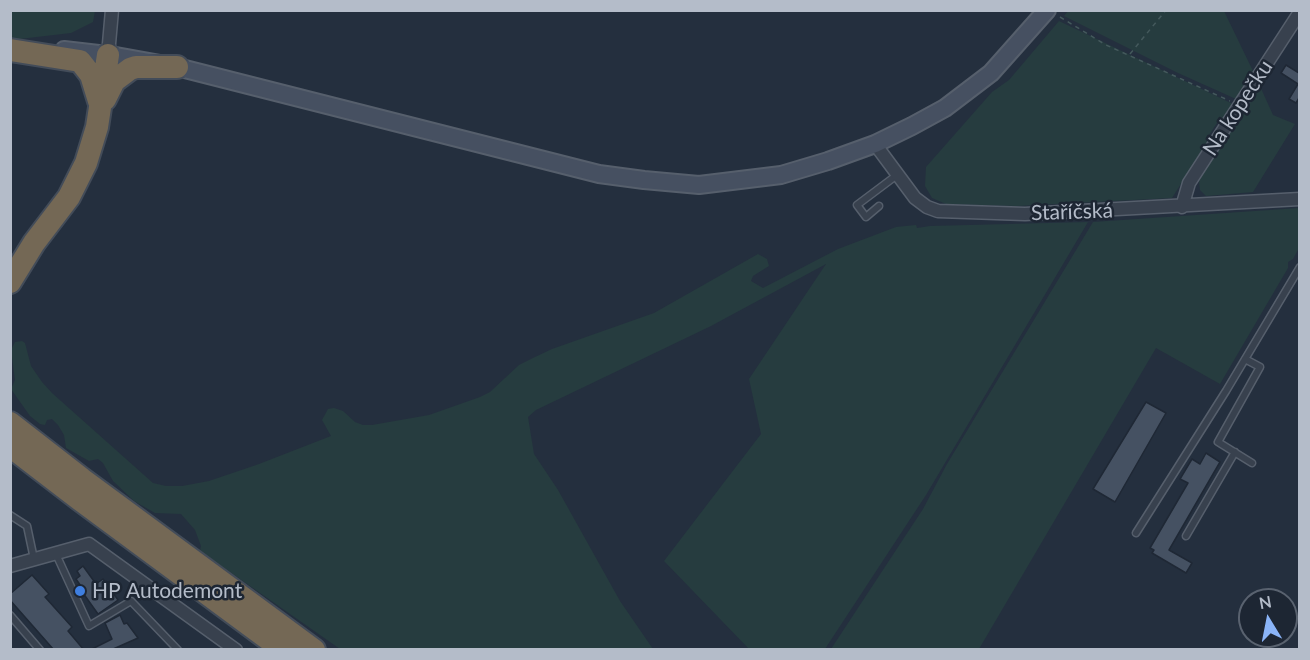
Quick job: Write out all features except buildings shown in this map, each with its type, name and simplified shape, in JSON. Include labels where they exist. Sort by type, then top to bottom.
[{"type":"highway","points":[[10,50],[80,61],[91,75],[100,108]]},
{"type":"highway","points":[[10,282],[34,243],[58,213],[78,181],[93,145],[108,55]]},
{"type":"highway","points":[[100,108],[114,81],[124,72],[136,67],[177,67]]},
{"type":"highway","points":[[10,260],[34,243]]},
{"type":"highway","points":[[10,406],[21,421],[82,479]]},
{"type":"highway","points":[[10,423],[314,650]]},
{"type":"highway","points":[[10,446],[283,650]]},
{"type":"street","points":[[108,55],[112,10]]},
{"type":"street","name":"Na kopečku","points":[[1182,207],[1189,183],[1299,12]]},
{"type":"street","points":[[10,50],[48,49],[108,55],[177,67],[558,165],[644,180],[699,185],[781,175],[875,144],[945,108],[971,90],[992,73],[1052,13]]},
{"type":"street","name":"Staříčská","points":[[875,144],[915,198],[927,207],[939,211],[1025,214],[1299,199]]},
{"type":"street","points":[[10,566],[89,544],[236,650]]},
{"type":"lane","points":[[879,206],[866,217],[857,205],[897,175]]},
{"type":"lane","points":[[1136,533],[1245,359],[1299,267]]},
{"type":"lane","points":[[1245,359],[1260,367],[1218,442],[1252,463]]},
{"type":"lane","points":[[1186,536],[1235,452]]},
{"type":"lane","points":[[10,515],[27,526],[34,559]]},
{"type":"lane","points":[[56,553],[89,626],[131,601],[178,650]]},
{"type":"lane","points":[[10,615],[39,650]]},
{"type":"path","points":[[1129,55],[1166,10]]},
{"type":"path","points":[[1052,13],[1129,55],[1239,106]]},
{"type":"green space","points":[[1069,10],[1224,11],[1253,71],[1236,99],[1064,16]]},
{"type":"green space","points":[[10,11],[95,11],[93,22],[71,33],[11,40]]},
{"type":"green space","points":[[1059,21],[1233,104],[1220,124],[1217,123],[1209,135],[1211,136],[1172,198],[1017,206],[946,204],[932,198],[925,186],[926,167],[992,92],[1009,80]]},
{"type":"green space","points":[[1259,84],[1273,115],[1295,124],[1253,192],[1206,196],[1200,190],[1199,182],[1202,174]]},
{"type":"green space","points":[[1299,208],[1299,248],[1293,259],[1288,262],[1288,268],[1220,384],[1156,348],[979,649],[831,649],[923,509],[947,464],[1093,222]]},
{"type":"green space","points":[[1088,222],[926,495],[825,649],[749,649],[664,561],[761,434],[749,379],[826,264],[711,326],[536,410],[528,417],[534,454],[558,490],[620,601],[653,649],[340,649],[200,551],[201,546],[195,530],[181,514],[155,513],[134,501],[113,481],[103,463],[98,459],[89,461],[66,448],[64,435],[58,425],[52,419],[47,420],[45,425],[40,424],[30,416],[11,389],[15,380],[11,350],[15,342],[22,341],[25,343],[31,366],[52,393],[153,483],[182,486],[209,481],[331,436],[322,420],[328,409],[343,411],[355,422],[372,425],[429,415],[480,397],[490,392],[519,365],[552,349],[654,313],[758,254],[767,259],[769,266],[753,276],[751,281],[763,288],[838,249],[896,227]]},
{"type":"place","name":"HP Autodemont","points":[[80,591]]}]
